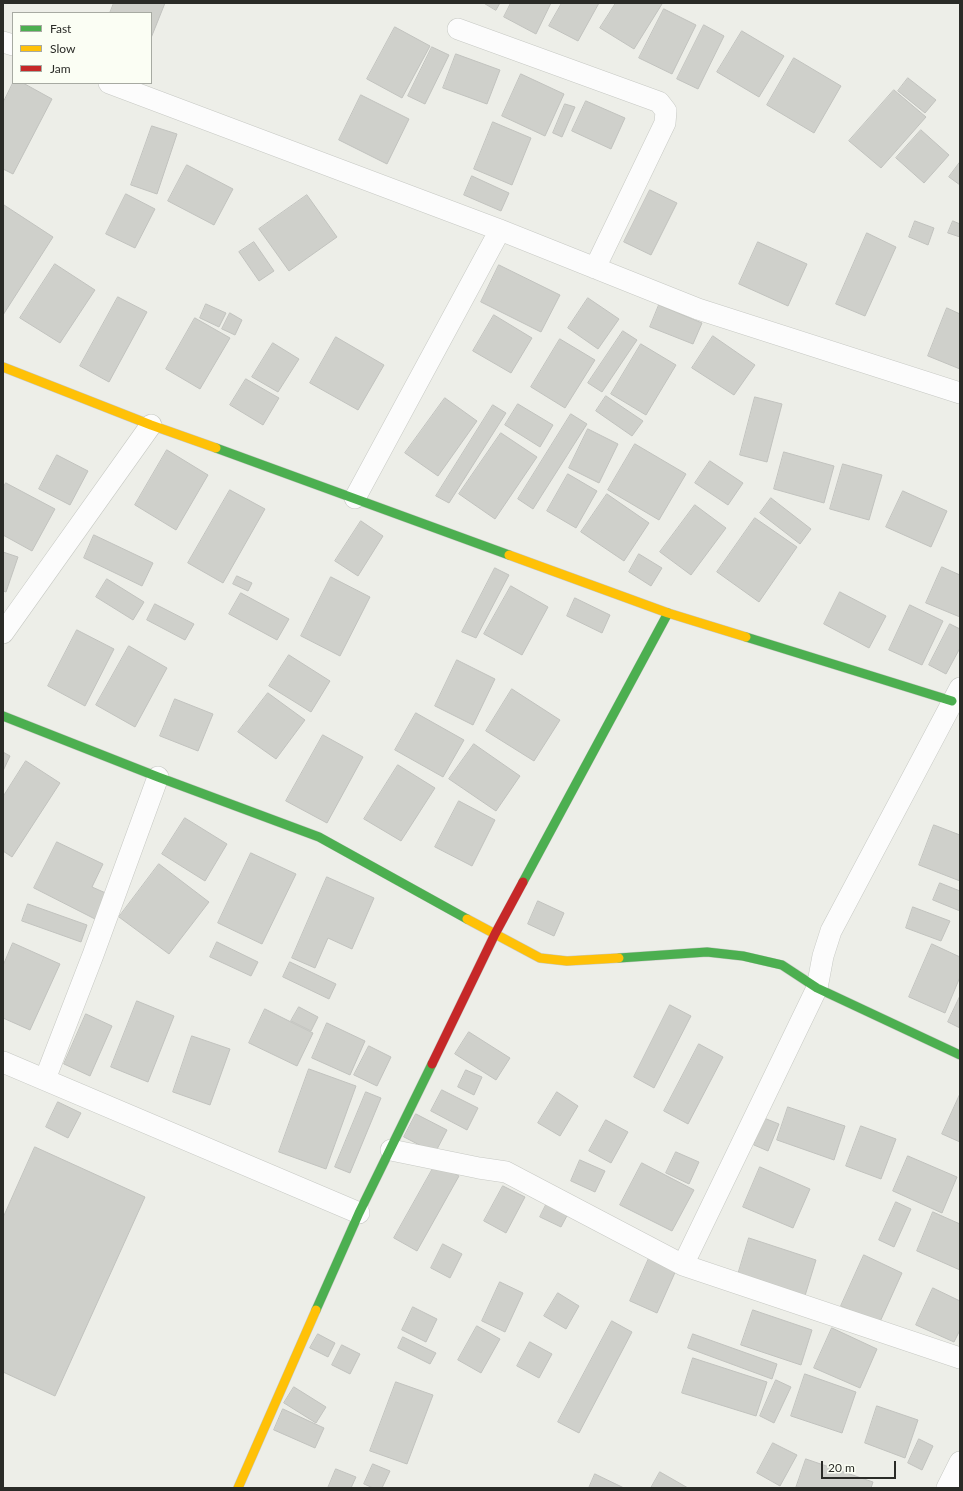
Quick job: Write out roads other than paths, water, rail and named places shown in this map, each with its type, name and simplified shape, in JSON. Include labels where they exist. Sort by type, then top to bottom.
[{"type":"street","points":[[458,29],[660,102],[666,111],[665,123],[595,268]]},
{"type":"street","points":[[113,84],[500,230],[698,309],[960,393]]},
{"type":"street","points":[[355,498],[500,230]]},
{"type":"street","points":[[3,367],[151,426],[355,498],[668,613],[956,695],[831,931],[817,988],[683,1265]]},
{"type":"street","points":[[3,634],[151,426]]},
{"type":"street","points":[[238,1488],[359,1213],[495,934],[668,613]]},
{"type":"street","points":[[3,716],[319,837],[540,958],[567,961],[707,952],[743,956],[782,965],[817,988],[960,1055]]},
{"type":"street","points":[[45,1079],[93,955],[158,776]]},
{"type":"street","points":[[3,1062],[359,1213]]},
{"type":"street","points":[[391,1150],[506,1172],[683,1265],[960,1358]]},
{"type":"street","points":[[947,1488],[960,1462]]}]
